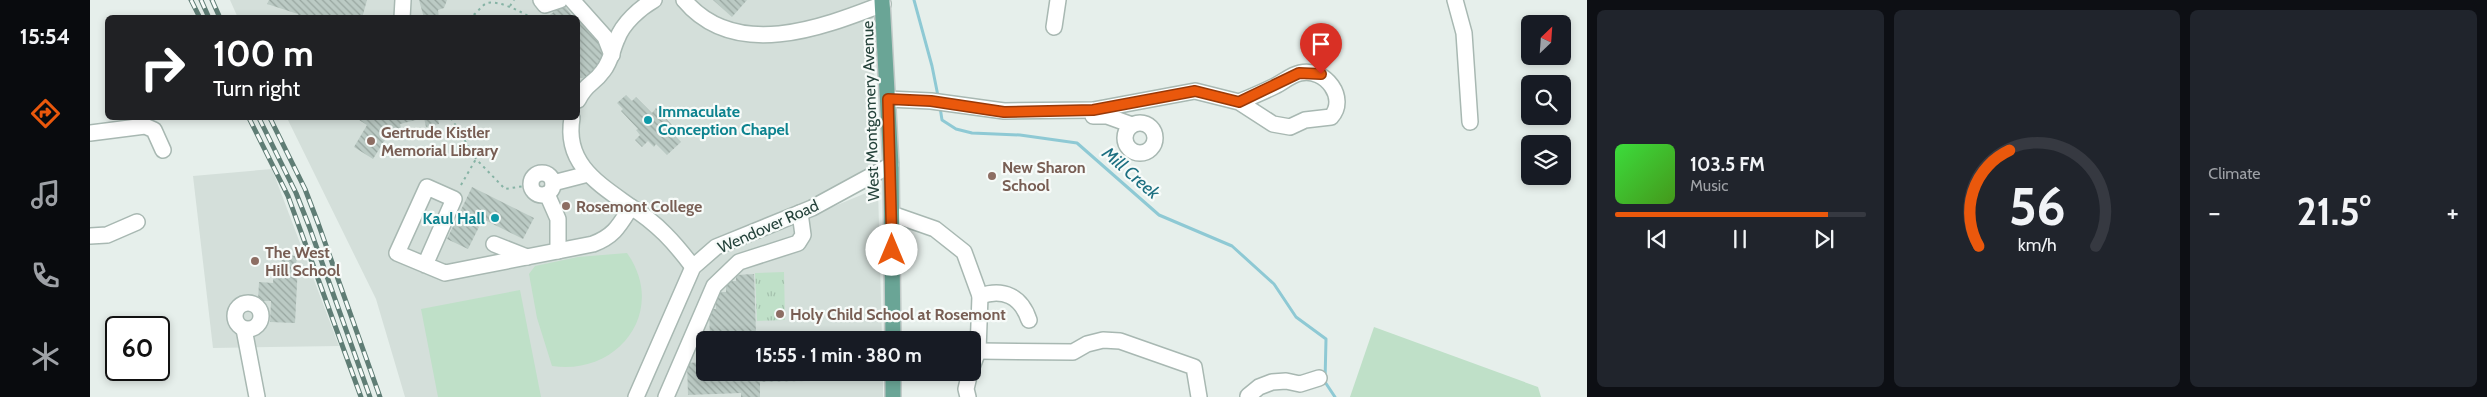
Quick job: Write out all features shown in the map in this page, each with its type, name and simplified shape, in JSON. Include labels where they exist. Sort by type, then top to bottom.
[{"type":"main road","name":"West Montgomery Avenue","points":[[883,2],[892,165],[893,331]]},
{"type":"main road","points":[[893,381],[893,397]]},
{"type":"street","points":[[402,15],[403,0]]},
{"type":"street","points":[[541,0],[545,5],[560,0]]},
{"type":"street","points":[[572,0],[605,37],[612,55]]},
{"type":"street","points":[[684,0],[692,10],[716,26],[743,34],[795,32],[840,21],[883,2]]},
{"type":"street","points":[[1054,27],[1058,0]]},
{"type":"street","points":[[1455,0],[1464,33],[1470,122]]},
{"type":"street","points":[[580,96],[584,87],[603,72],[612,55],[617,38],[640,8],[651,1]]},
{"type":"street","points":[[888,103],[931,101],[1004,112],[1093,110],[1195,91],[1239,102],[1273,124],[1290,127],[1306,120],[1331,117],[1336,106],[1334,90],[1329,80],[1321,74],[1311,72],[1299,73],[1239,102]]},
{"type":"street","points":[[888,103],[912,108],[946,105],[1000,119],[1107,116],[1132,125]]},
{"type":"street","points":[[572,120],[573,147],[581,166],[594,182],[650,219],[675,243],[694,267]]},
{"type":"street","points":[[90,133],[145,126],[154,130],[163,150]]},
{"type":"street","name":"Wendover Road","points":[[636,397],[694,267],[716,247],[800,213],[892,165]]},
{"type":"street","points":[[531,184],[539,194],[588,174]]},
{"type":"street","points":[[425,265],[454,199],[427,186],[398,253],[445,274],[607,239],[618,228],[631,207]]},
{"type":"street","points":[[550,188],[558,219],[558,251]]},
{"type":"street","points":[[666,397],[714,286],[739,262],[798,243],[803,235],[800,213]]},
{"type":"street","points":[[892,214],[935,229],[964,252],[980,296],[979,331]]},
{"type":"street","points":[[90,236],[107,235],[137,222]]},
{"type":"street","points":[[494,244],[527,257]]},
{"type":"street","points":[[980,296],[1000,292],[1011,295],[1026,310],[1029,320]]},
{"type":"street","points":[[244,329],[257,397]]},
{"type":"street","points":[[981,351],[1073,352],[1088,344],[1103,340],[1120,341],[1194,367],[1198,391],[1207,397]]},
{"type":"street","points":[[1247,397],[1259,387],[1272,382],[1286,381],[1300,384],[1319,378]]},
{"type":"street","points":[[968,381],[966,389],[968,397]]},
{"type":"path","points":[[510,6],[514,0]]},
{"type":"path","points":[[473,15],[479,11],[485,3],[492,2],[510,6],[526,15]]},
{"type":"path","points":[[452,120],[476,159],[505,189],[531,184]]},
{"type":"path","points":[[462,185],[476,159]]},
{"type":"shaded area","name":"Rosemont College","points":[[230,0],[872,0],[877,161],[819,198],[743,227],[717,240],[628,397],[405,397],[376,299],[288,120],[580,120],[580,15],[237,15]]},
{"type":"shaded area","name":"The West Hill School","points":[[272,169],[339,346],[213,348],[193,176]]},
{"type":"shaded area","name":"Holy Child School at Rosemont","points":[[878,188],[882,331],[696,331],[696,381],[883,381],[883,397],[642,397],[690,289],[704,268],[722,253]]},
{"type":"green space","points":[[627,253],[638,275],[642,297],[639,317],[630,335],[616,350],[597,361],[576,366],[552,366],[537,318],[529,274],[535,266],[578,257]]},
{"type":"green space","points":[[784,272],[785,320],[757,321],[755,273]]},
{"type":"green space","points":[[520,290],[541,397],[438,397],[421,309]]},
{"type":"green space","points":[[1374,327],[1538,387],[1541,397],[1350,397]]},
{"type":"building","points":[[269,0],[367,0],[363,15],[298,15],[267,4]]},
{"type":"building","points":[[419,0],[447,0],[444,8],[438,10],[439,15],[423,15]]},
{"type":"building","points":[[713,0],[747,0],[732,17]]},
{"type":"building","points":[[564,5],[572,15],[550,15],[556,10],[556,6]]},
{"type":"building","points":[[580,18],[586,27],[594,21],[600,29],[593,35],[604,48],[606,58],[592,76],[580,78]]},
{"type":"building","name":"Immaculate Conception Chapel","points":[[626,95],[632,101],[636,97],[652,113],[656,108],[673,126],[669,130],[681,142],[667,155],[656,144],[654,147],[648,141],[642,147],[635,140],[640,135],[636,130],[638,129],[621,111],[623,109],[617,103]]},
{"type":"building","name":"Gertrude Kistler Memorial Library","points":[[359,120],[416,120],[400,124],[402,132],[388,135],[373,159],[354,147],[367,125]]},
{"type":"building","points":[[424,120],[438,120],[439,124],[426,127]]},
{"type":"building","name":"Kaul Hall","points":[[472,187],[534,218],[523,239],[483,219],[468,249],[447,239]]},
{"type":"building","name":"The West Hill School","points":[[282,255],[297,256],[295,323],[270,322],[271,301],[258,301],[259,282],[273,283],[274,264],[281,264]]},
{"type":"building","name":"Holy Child School at Rosemont","points":[[754,274],[756,331],[710,331],[709,309],[716,309],[715,292],[726,292],[726,281],[736,281],[736,275]]},
{"type":"building","points":[[696,362],[696,381],[811,381],[760,382],[760,397],[741,397],[741,393],[688,395],[687,363]]},
{"type":"waterway","name":"Mill Creek","points":[[914,0],[938,96]]},
{"type":"waterway","name":"Mill Creek","points":[[940,107],[942,120],[956,129],[972,133],[1020,135],[1077,143],[1159,215],[1232,246],[1274,284],[1296,317],[1326,339],[1325,382],[1335,397]]},
{"type":"railway","points":[[191,0],[198,15]]},
{"type":"railway","points":[[201,0],[208,15]]},
{"type":"railway","points":[[212,0],[219,15]]},
{"type":"railway","points":[[250,120],[288,196],[361,397]]},
{"type":"railway","points":[[260,120],[296,193],[370,397]]},
{"type":"railway","points":[[271,120],[305,189],[380,397]]},
{"type":"place","name":"Immaculate Conception Chapel","points":[[648,120]]},
{"type":"place","name":"Gertrude Kistler Memorial Library","points":[[371,141]]},
{"type":"place","name":"New Sharon School","points":[[992,176]]},
{"type":"place","name":"Rosemont College","points":[[566,206]]},
{"type":"place","name":"Kaul Hall","points":[[495,218]]},
{"type":"place","name":"The West Hill School","points":[[255,261]]},
{"type":"place","name":"Holy Child School at Rosemont","points":[[780,314]]},
{"type":"route","points":[[892,250],[892,165],[888,99],[931,101],[1004,112],[1093,110],[1195,91],[1239,102],[1299,73],[1311,72],[1321,74]]}]
